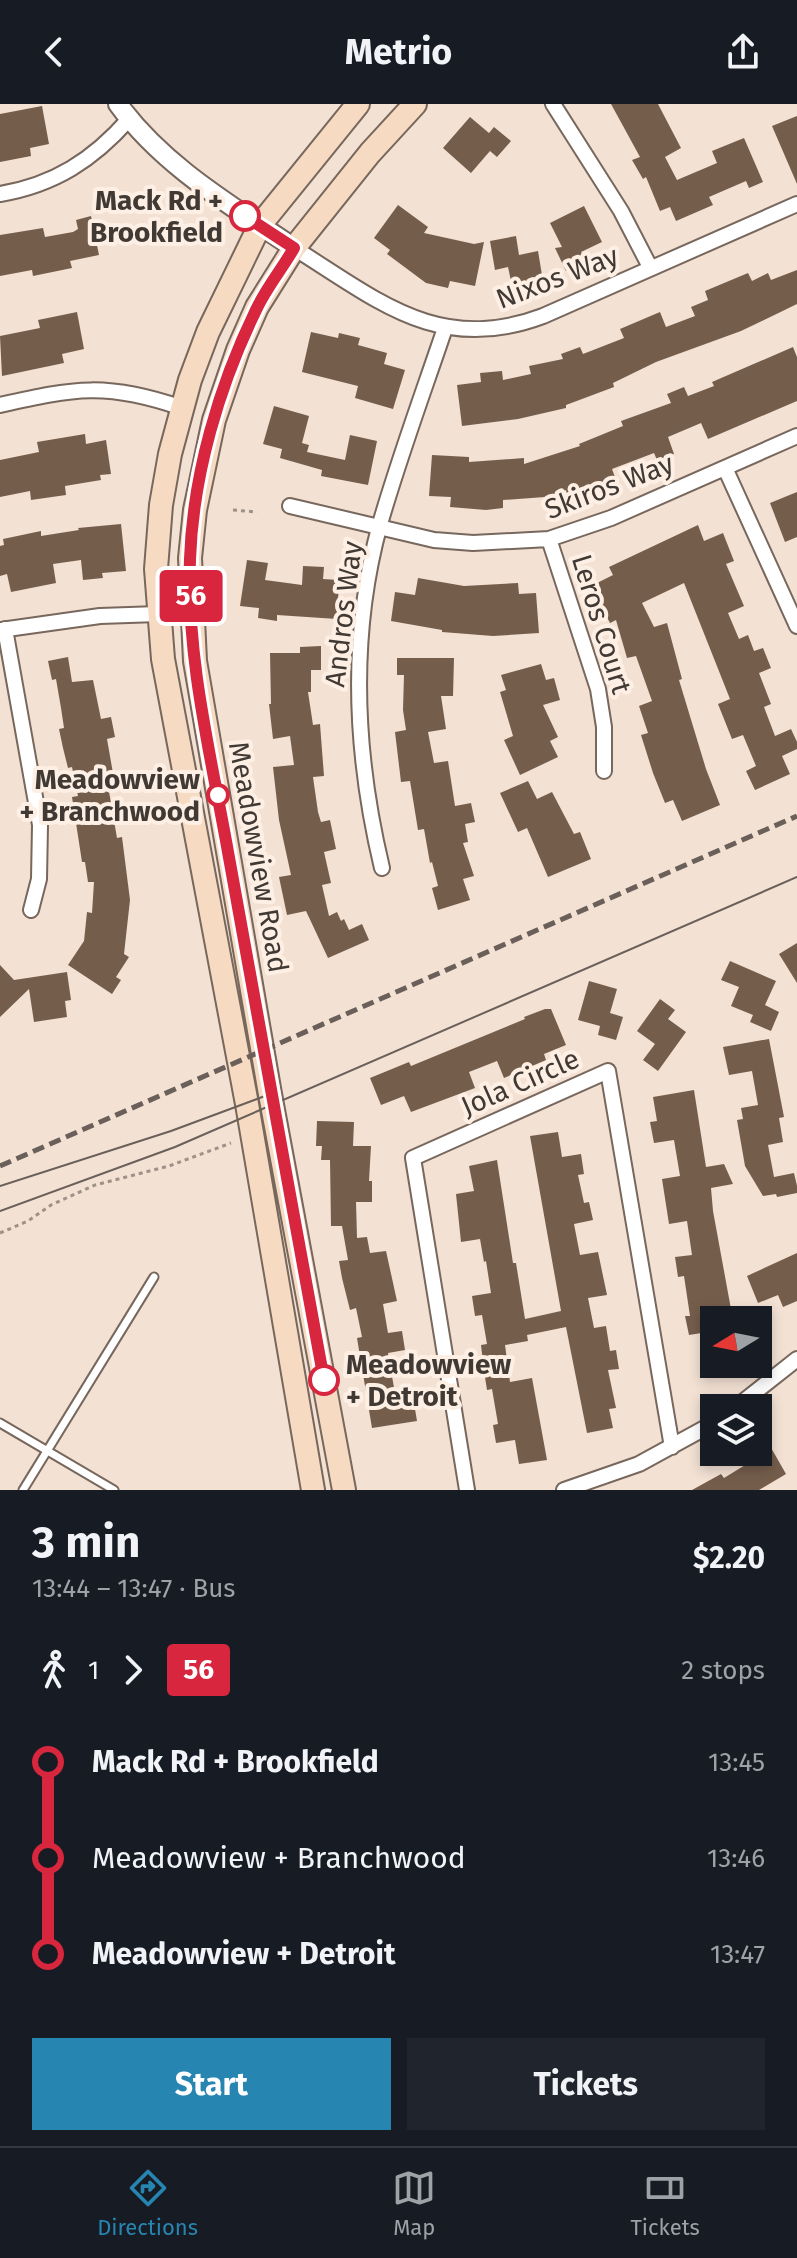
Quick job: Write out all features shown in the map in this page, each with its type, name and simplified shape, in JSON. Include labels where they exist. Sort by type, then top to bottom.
[{"type":"main road","name":"Meadowview Road","points":[[313,1490],[247,1104],[163,659],[156,569],[161,505],[182,408],[208,332],[260,225],[358,104]]},
{"type":"main road","name":"Meadowview Road","points":[[344,1490],[270,1094],[195,661],[190,558],[195,510],[214,420],[238,350],[257,307],[294,248],[370,153],[415,104]]},
{"type":"street","points":[[553,104],[613,198],[650,267]]},
{"type":"street","points":[[0,194],[39,185],[64,175],[86,161],[109,142],[124,112],[186,173],[222,201],[294,248]]},
{"type":"street","name":"Nixos Way","points":[[294,248],[394,310],[422,322],[445,328],[493,329],[523,323],[797,204]]},
{"type":"street","name":"Andros Way","points":[[382,868],[362,765],[358,708],[366,592],[379,527],[445,328]]},
{"type":"street","points":[[0,405],[62,391],[91,389],[150,397],[182,408]]},
{"type":"street","name":"Skiros Way","points":[[290,506],[434,540],[473,543],[549,539],[611,518],[797,436]]},
{"type":"street","points":[[725,468],[797,626]]},
{"type":"street","name":"Leros Court","points":[[549,539],[598,689],[604,727],[604,771]]},
{"type":"street","points":[[31,910],[39,879],[40,825],[2,630],[100,616],[158,614]]},
{"type":"street","name":"Jola Circle","points":[[467,1490],[413,1158],[608,1071],[672,1447]]},
{"type":"street","points":[[753,1394],[797,1359]]},
{"type":"street","points":[[564,1490],[595,1481],[672,1447],[700,1431]]},
{"type":"lane","points":[[23,1490],[154,1277]]},
{"type":"lane","points":[[0,1423],[114,1490]]},
{"type":"path","points":[[233,510],[257,512]]},
{"type":"path","points":[[0,1233],[95,1185],[169,1166],[231,1143]]},
{"type":"building","points":[[611,104],[658,104],[681,148],[665,157],[677,180],[717,163],[712,151],[744,138],[763,182],[749,188],[746,181],[709,197],[713,205],[676,221],[670,207],[660,211],[646,177],[643,179],[632,160],[640,157]]},
{"type":"building","points":[[42,106],[49,144],[30,148],[31,156],[0,162],[0,114]]},
{"type":"building","points":[[797,116],[797,184],[772,126]]},
{"type":"building","points":[[470,117],[489,133],[494,127],[511,141],[497,157],[490,151],[471,173],[443,148]]},
{"type":"building","points":[[398,205],[428,227],[424,233],[474,244],[484,242],[475,286],[450,281],[448,288],[426,283],[387,254],[390,250],[374,238]]},
{"type":"building","points":[[584,206],[602,242],[581,252],[586,261],[566,271],[555,248],[562,247],[550,223]]},
{"type":"building","points":[[91,216],[99,255],[70,261],[72,268],[33,276],[32,270],[0,276],[0,235],[43,228],[45,237],[73,232],[78,229],[76,220]]},
{"type":"building","points":[[516,236],[519,255],[538,251],[543,281],[521,285],[520,279],[511,281],[508,267],[495,270],[490,241]]},
{"type":"building","points":[[797,270],[797,304],[741,331],[656,362],[613,383],[614,387],[566,405],[566,408],[518,419],[462,426],[457,385],[481,382],[480,373],[502,371],[503,380],[531,374],[529,366],[563,359],[561,354],[580,347],[583,354],[624,338],[620,329],[660,312],[666,327],[695,316],[691,307],[708,300],[705,291],[748,273],[752,281],[768,273],[771,280]]},
{"type":"building","points":[[77,312],[84,349],[62,354],[64,363],[2,376],[0,336],[40,328],[38,320]]},
{"type":"building","points":[[311,332],[338,338],[339,333],[360,338],[358,345],[387,353],[384,364],[405,370],[393,409],[355,398],[358,386],[302,372]]},
{"type":"building","points":[[793,347],[797,357],[797,401],[708,439],[701,423],[668,437],[674,454],[657,460],[654,453],[612,469],[616,480],[568,498],[566,490],[545,497],[503,500],[503,508],[486,510],[450,507],[451,497],[429,496],[432,455],[469,457],[469,462],[524,458],[524,464],[580,446],[623,426],[621,421],[671,403],[667,394],[684,387],[688,396],[714,386],[712,382]]},
{"type":"building","points":[[274,406],[309,416],[302,443],[309,445],[307,452],[345,460],[350,435],[377,441],[368,485],[321,476],[322,470],[280,458],[282,449],[263,444]]},
{"type":"building","points":[[85,434],[86,444],[106,440],[111,474],[100,475],[101,480],[65,486],[66,495],[31,500],[30,491],[0,497],[0,460],[39,452],[37,442]]},
{"type":"building","points":[[797,492],[797,537],[785,542],[770,503]]},
{"type":"building","points":[[121,524],[126,571],[102,573],[103,578],[83,580],[81,560],[53,564],[56,583],[11,592],[7,574],[0,576],[0,546],[4,545],[3,539],[41,531],[41,536],[78,528]]},
{"type":"building","points":[[698,525],[704,541],[723,533],[734,561],[726,564],[744,606],[728,613],[739,639],[748,635],[754,651],[763,648],[771,668],[759,673],[771,704],[764,707],[775,736],[791,729],[797,749],[782,756],[790,774],[755,790],[746,771],[756,766],[743,735],[732,739],[718,704],[730,699],[684,583],[642,603],[654,627],[667,623],[682,679],[679,680],[720,805],[682,821],[673,800],[665,803],[641,735],[648,733],[639,706],[652,701],[636,656],[627,658],[616,620],[610,623],[591,586],[613,575],[609,567]]},
{"type":"building","points":[[247,560],[268,563],[265,580],[302,585],[303,566],[324,567],[323,579],[339,580],[337,619],[277,615],[277,621],[258,618],[259,608],[240,606]]},
{"type":"building","points":[[418,578],[464,586],[518,583],[519,594],[536,593],[539,633],[493,636],[442,632],[391,621],[395,592],[415,595]]},
{"type":"building","points":[[321,646],[321,670],[311,670],[311,692],[308,692],[313,725],[320,724],[324,776],[313,777],[321,822],[330,820],[336,849],[324,852],[331,883],[322,885],[329,916],[337,912],[349,930],[362,924],[369,940],[328,958],[306,911],[287,915],[279,877],[291,875],[279,820],[273,767],[294,765],[290,736],[273,739],[269,704],[270,653],[300,653],[300,647]]},
{"type":"building","points":[[68,657],[72,682],[93,680],[101,719],[111,717],[115,737],[107,739],[114,779],[107,780],[117,838],[122,837],[130,900],[124,954],[129,957],[116,977],[121,980],[112,994],[68,965],[84,941],[87,912],[92,913],[94,882],[88,882],[85,862],[82,862],[72,797],[78,796],[72,767],[68,768],[63,748],[59,729],[64,728],[56,679],[52,680],[48,661]]},
{"type":"building","points":[[397,658],[454,658],[453,696],[441,696],[446,729],[428,732],[434,763],[448,761],[455,806],[471,803],[475,822],[465,824],[468,842],[463,843],[474,876],[463,879],[470,900],[438,910],[432,888],[438,886],[424,829],[418,830],[410,781],[401,782],[395,732],[406,730],[404,675],[397,675]]},
{"type":"building","points":[[541,664],[546,680],[554,678],[560,700],[543,705],[558,737],[550,741],[558,757],[520,775],[504,740],[513,736],[500,692],[506,690],[501,675]]},
{"type":"building","points":[[528,781],[537,799],[552,792],[574,834],[580,832],[591,859],[548,877],[527,828],[518,832],[500,793]]},
{"type":"building","points":[[797,943],[797,983],[779,954]]},
{"type":"building","points":[[730,961],[776,981],[765,1005],[779,1012],[771,1031],[750,1022],[753,1015],[731,1006],[739,987],[721,980]]},
{"type":"building","points":[[0,965],[14,980],[67,972],[71,1000],[65,1001],[67,1017],[34,1022],[29,989],[0,1017]]},
{"type":"building","points":[[589,981],[617,989],[610,1013],[623,1017],[616,1040],[598,1035],[600,1026],[578,1020]]},
{"type":"building","points":[[660,999],[675,1010],[668,1019],[686,1032],[658,1071],[643,1060],[655,1044],[637,1031]]},
{"type":"building","points":[[551,1009],[566,1045],[544,1054],[546,1060],[504,1078],[497,1061],[469,1072],[475,1088],[411,1112],[404,1096],[381,1105],[370,1078],[409,1062],[411,1066]]},
{"type":"building","points":[[769,1039],[784,1117],[779,1118],[783,1142],[768,1145],[774,1177],[794,1173],[797,1186],[797,1193],[777,1197],[776,1194],[763,1196],[745,1166],[737,1120],[743,1119],[741,1108],[758,1105],[752,1071],[729,1075],[723,1047]]},
{"type":"building","points":[[694,1090],[706,1167],[724,1164],[733,1184],[711,1188],[730,1306],[700,1306],[700,1333],[689,1335],[685,1316],[690,1316],[684,1276],[678,1277],[675,1257],[692,1255],[687,1221],[669,1224],[662,1179],[680,1176],[674,1140],[654,1143],[650,1122],[657,1121],[653,1097]]},
{"type":"building","points":[[317,1121],[354,1122],[353,1146],[371,1146],[369,1181],[372,1181],[372,1202],[356,1202],[357,1238],[367,1237],[370,1253],[386,1251],[397,1301],[383,1304],[388,1333],[402,1331],[405,1350],[388,1353],[397,1405],[414,1403],[417,1421],[372,1428],[357,1338],[362,1337],[356,1308],[350,1310],[342,1278],[339,1261],[348,1260],[342,1226],[331,1226],[330,1160],[321,1160],[322,1146],[316,1146]]},
{"type":"building","points":[[558,1132],[562,1157],[581,1154],[584,1174],[578,1175],[584,1203],[589,1202],[593,1220],[574,1224],[580,1255],[598,1252],[607,1295],[588,1298],[594,1328],[606,1326],[610,1351],[616,1350],[619,1369],[608,1370],[616,1408],[609,1409],[613,1428],[587,1433],[566,1327],[527,1335],[528,1341],[505,1345],[510,1382],[532,1378],[547,1460],[519,1464],[515,1440],[496,1443],[493,1425],[498,1424],[492,1389],[487,1390],[481,1345],[487,1344],[482,1315],[475,1316],[472,1296],[491,1293],[486,1261],[480,1239],[461,1242],[456,1194],[474,1191],[469,1166],[497,1160],[525,1319],[561,1311],[530,1136]]},
{"type":"building","points":[[797,1253],[797,1301],[783,1307],[778,1295],[758,1303],[747,1276]]},
{"type":"building","points":[[772,1450],[786,1474],[759,1490],[692,1490],[721,1474],[724,1478],[744,1466],[772,1466]]},
{"type":"tram line","points":[[0,1211],[175,1147],[797,877]]},
{"type":"tram line","points":[[0,1186],[171,1131],[265,1096]]},
{"type":"railway","points":[[0,1166],[797,816]]},
{"type":"bus line","name":"56","points":[[245,216],[294,248],[257,307],[238,350],[221,395],[203,464],[190,558],[195,661],[270,1094],[324,1380]]},
{"type":"place","name":"Mack Rd + Brookfield","points":[[245,216]]},
{"type":"place","name":"Meadowview + Branchwood","points":[[218,795]]},
{"type":"place","name":"Meadowview + Detroit","points":[[324,1380]]}]
